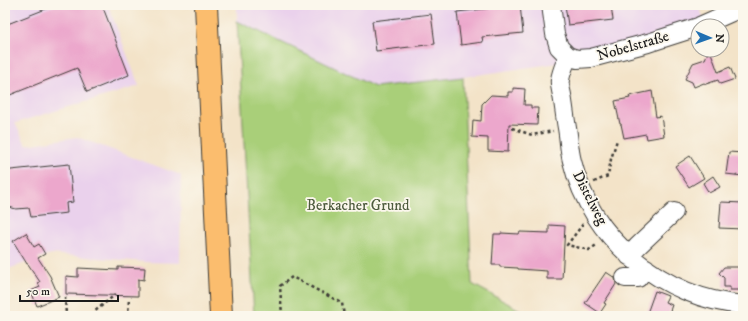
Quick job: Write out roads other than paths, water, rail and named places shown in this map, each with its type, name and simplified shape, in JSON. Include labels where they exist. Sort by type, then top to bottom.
[{"type":"main road","points":[[206,5],[221,316]]},
{"type":"street","points":[[551,5],[555,34],[559,47],[568,56]]},
{"type":"street","name":"Nobelstraße","points":[[718,18],[743,7]]},
{"type":"street","name":"Nobelstraße","points":[[568,56],[577,59],[590,58],[648,43],[690,29]]},
{"type":"street","name":"Distelweg","points":[[568,56],[560,80],[572,161],[581,188],[598,221],[629,256],[661,279],[705,298],[743,305]]},
{"type":"street","points":[[629,256],[674,212]]},
{"type":"street","points":[[625,278],[638,278],[646,268]]},
{"type":"park label","name":"Berkacher Grund","points":[[358,205]]}]
